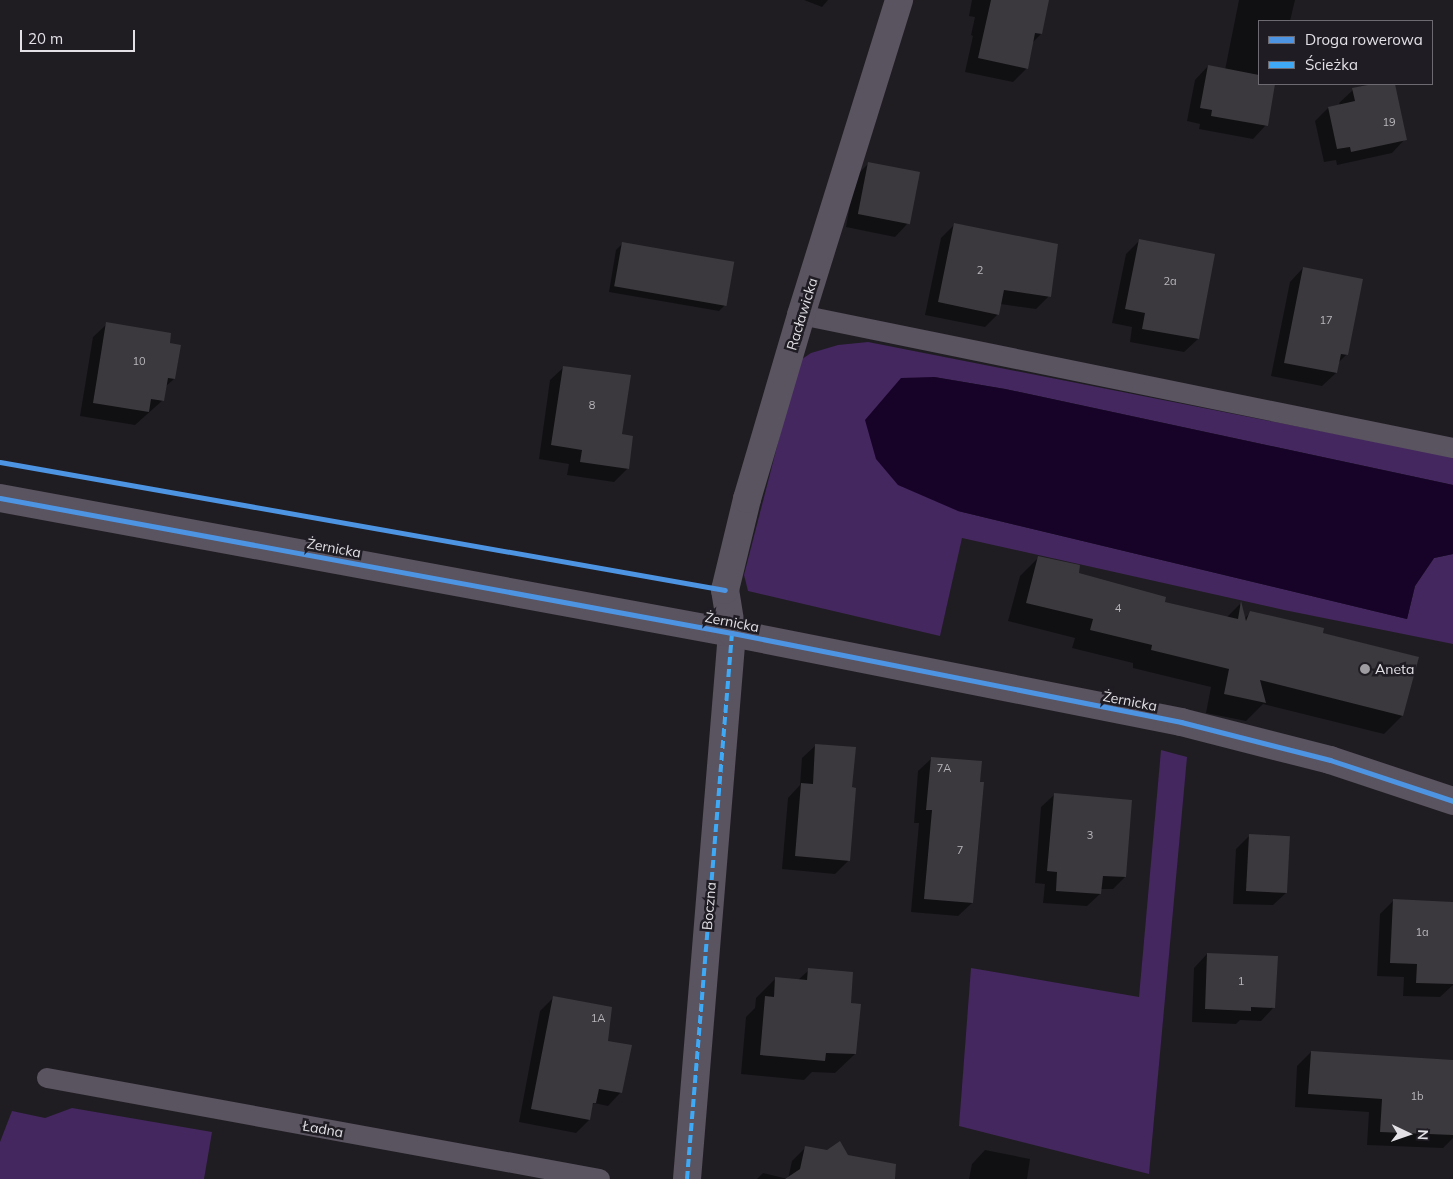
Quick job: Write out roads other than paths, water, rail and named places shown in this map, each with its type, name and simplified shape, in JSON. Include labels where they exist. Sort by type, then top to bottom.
[{"type":"street","name":"Racławicka","points":[[732,633],[726,590],[747,499],[801,315],[899,0]]},
{"type":"street","name":"Żernicka","points":[[0,498],[732,633],[1181,722],[1330,760],[1453,801]]},
{"type":"street","name":"Boczna","points":[[687,1179],[732,633]]},
{"type":"lane","points":[[801,315],[1453,448]]},
{"type":"lane","name":"Ładna","points":[[47,1078],[600,1179]]},
{"type":"place","name":"Aneta","points":[[1365,669]]}]
